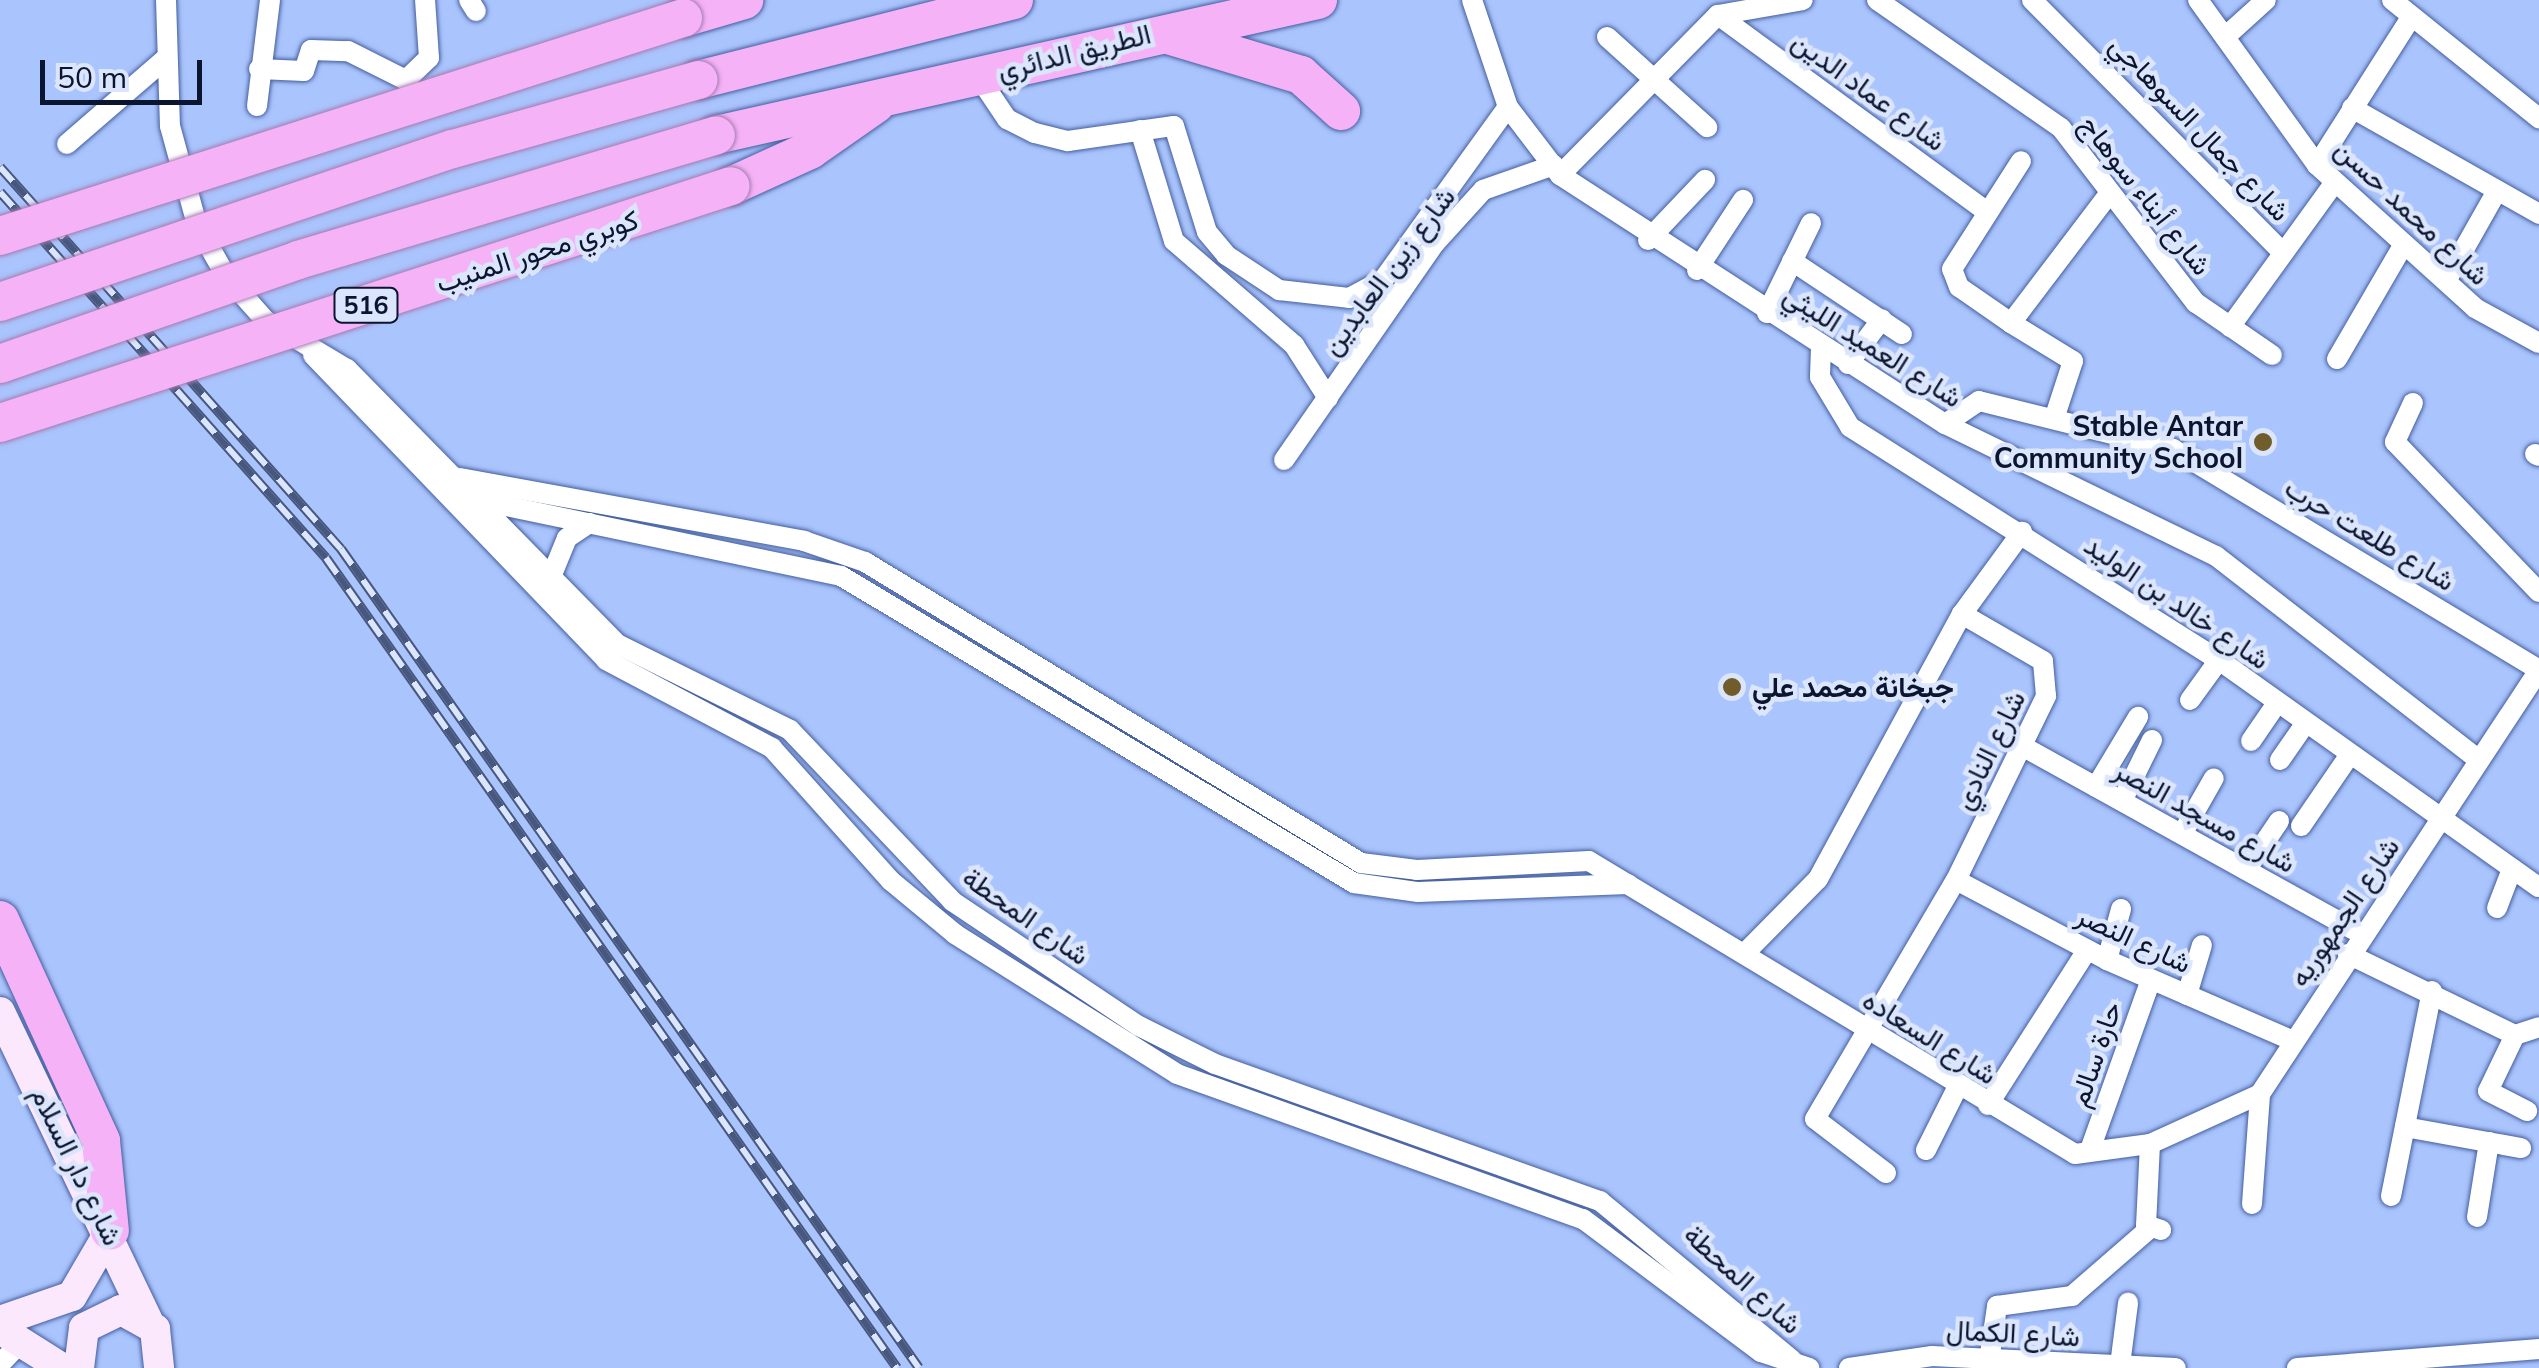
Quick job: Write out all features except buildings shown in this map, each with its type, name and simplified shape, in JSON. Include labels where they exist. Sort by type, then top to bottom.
[{"type":"highway","points":[[0,236],[744,0]]},
{"type":"highway","points":[[0,302],[453,149],[698,80],[1014,0]]},
{"type":"highway","name":"الطريق الدائري","points":[[716,135],[1156,32],[1318,0]]},
{"type":"highway","points":[[1156,32],[1301,75],[1341,111]]},
{"type":"highway","name":"الطريق الدائري","points":[[731,186],[810,150],[888,94]]},
{"type":"highway","name":"كوبري محور المنيب","points":[[0,364],[298,260],[716,135]]},
{"type":"highway","name":"كوبري محور المنيب","points":[[1,423],[731,186]]},
{"type":"highway","points":[[0,920],[86,1098],[107,1171],[110,1231]]},
{"type":"main road","name":"شارع دار السلام","points":[[0,1012],[110,1231],[160,1351]]},
{"type":"main road","points":[[5,1339],[72,1296],[96,1270],[110,1231]]},
{"type":"main road","points":[[79,1368],[76,1348],[91,1320],[120,1310],[160,1351]]},
{"type":"main road","points":[[5,1339],[62,1368]]},
{"type":"street","points":[[166,0],[170,126],[197,225],[265,320],[313,356]]},
{"type":"street","points":[[256,106],[270,0]]},
{"type":"street","points":[[259,69],[304,70],[311,50],[348,52],[400,80],[429,58],[425,0]]},
{"type":"street","name":"شارع العميد الليثي","points":[[1472,0],[1508,108],[1557,170],[1648,240],[1945,424],[2216,556],[2479,760]]},
{"type":"street","points":[[1718,15],[1803,0]]},
{"type":"street","name":"شارع أبناء سوهاج","points":[[1878,0],[2061,128],[2108,194],[2196,303],[2272,354]]},
{"type":"street","name":"شارع جمال السوهاجي","points":[[2032,0],[2283,253]]},
{"type":"street","name":"شارع محمد حسن","points":[[2198,0],[2334,182],[2446,282],[2539,343]]},
{"type":"street","points":[[2225,37],[2266,0]]},
{"type":"street","points":[[2392,0],[2410,19],[2539,118]]},
{"type":"street","name":"شارع زين العابدين","points":[[1284,460],[1484,190],[1557,170],[1718,15]]},
{"type":"street","name":"شارع عماد الدين","points":[[1718,15],[1987,212]]},
{"type":"street","points":[[2317,164],[2410,19]]},
{"type":"street","points":[[1607,38],[1707,127]]},
{"type":"street","points":[[67,144],[165,58]]},
{"type":"street","points":[[978,76],[1006,119],[1068,141],[1174,126],[1208,232],[1280,290],[1263,318]]},
{"type":"street","name":"شارع زين العابدين","points":[[1280,290],[1368,293],[1508,108]]},
{"type":"street","points":[[2352,108],[2539,214]]},
{"type":"street","name":"شارع زين العابدين","points":[[1140,130],[1174,241],[1263,318],[1328,398]]},
{"type":"street","points":[[2022,161],[1956,258],[1953,280],[2010,323],[2073,361],[2054,419]]},
{"type":"street","points":[[1648,240],[1705,180]]},
{"type":"street","points":[[2230,327],[2334,182]]},
{"type":"street","points":[[2446,282],[2497,191]]},
{"type":"street","points":[[2010,323],[2108,194]]},
{"type":"street","points":[[1697,270],[1744,200]]},
{"type":"street","points":[[1767,314],[1811,224]]},
{"type":"street","points":[[2336,359],[2404,244]]},
{"type":"street","points":[[1792,261],[1902,334]]},
{"type":"street","points":[[1848,364],[1882,319]]},
{"type":"street","name":"شارع خالد بن الوليد","points":[[1821,347],[1820,377],[1850,427],[2022,532],[2219,660],[2438,821],[2539,886]]},
{"type":"street","name":"شارع المحطة","points":[[313,356],[347,368],[459,478],[551,577],[646,665],[790,730],[952,901],[1107,1006],[1214,1064],[1600,1201],[1800,1364]]},
{"type":"street","name":"شارع المحطة","points":[[313,356],[606,660],[772,748],[911,900],[1123,1044],[1206,1086],[1582,1219],[1761,1352],[1800,1364]]},
{"type":"street","name":"شارع طلعت حرب","points":[[1945,424],[1979,401],[2195,459],[2539,670]]},
{"type":"street","points":[[2413,403],[2395,442],[2539,592]]},
{"type":"street","points":[[459,478],[835,550],[894,576],[1344,856],[1398,870],[1630,884]]},
{"type":"street","points":[[438,490],[590,524],[770,554],[874,591],[1354,882],[1397,892],[1489,875]]},
{"type":"street","points":[[551,577],[566,538],[590,524]]},
{"type":"street","points":[[1744,954],[1818,879],[1962,614],[2022,532]]},
{"type":"street","name":"شارع النادي","points":[[1886,1173],[1815,1124],[1863,1028],[1956,880],[2022,746],[2048,672],[2034,653],[1962,614]]},
{"type":"street","points":[[2190,700],[2219,660]]},
{"type":"street","name":"شارع الجمهوريه","points":[[2252,1204],[2260,1094],[2361,934],[2539,670]]},
{"type":"street","points":[[2250,741],[2277,702]]},
{"type":"street","points":[[2096,787],[2138,717]]},
{"type":"street","points":[[2280,760],[2305,724]]},
{"type":"street","points":[[2122,801],[2152,740]]},
{"type":"street","name":"شارع مسجد النصر","points":[[2022,746],[2361,934]]},
{"type":"street","points":[[2300,826],[2349,756]]},
{"type":"street","points":[[2182,834],[2214,778]]},
{"type":"street","points":[[2246,870],[2279,821]]},
{"type":"street","name":"شارع السعاده","points":[[1489,875],[1589,861],[2075,1154],[2092,1148],[2150,1144],[2260,1094]]},
{"type":"street","points":[[2497,908],[2512,869]]},
{"type":"street","name":"شارع النصر","points":[[1956,880],[2107,960],[2292,1040]]},
{"type":"street","points":[[2107,960],[2122,909]]},
{"type":"street","points":[[2187,995],[2202,945]]},
{"type":"street","points":[[1988,1105],[2087,950]]},
{"type":"street","points":[[2348,954],[2515,1036]]},
{"type":"street","name":"حارة سالم","points":[[2092,1148],[2151,979]]},
{"type":"street","points":[[2390,1196],[2432,992]]},
{"type":"street","points":[[2527,1111],[2488,1092],[2515,1036],[2539,1027]]},
{"type":"street","points":[[1926,1150],[1958,1086]]},
{"type":"street","points":[[2405,1127],[2521,1148]]},
{"type":"street","points":[[2478,1217],[2489,1142]]},
{"type":"street","points":[[1989,1364],[1997,1306],[2072,1296],[2156,1230],[2150,1144]]},
{"type":"street","points":[[2120,1365],[2128,1303]]},
{"type":"street","points":[[2297,1368],[2501,1359],[2539,1349]]},
{"type":"street","name":"شارع الكمال","points":[[1848,1368],[1932,1362],[2176,1368]]},
{"type":"railway","points":[[0,167],[341,549],[919,1368]]},
{"type":"railway","points":[[0,192],[326,558],[897,1368]]},
{"type":"place","name":"Stable Antar Community School","points":[[2263,442]]},
{"type":"place","name":"جبخانة محمد علي","points":[[1732,687]]}]
